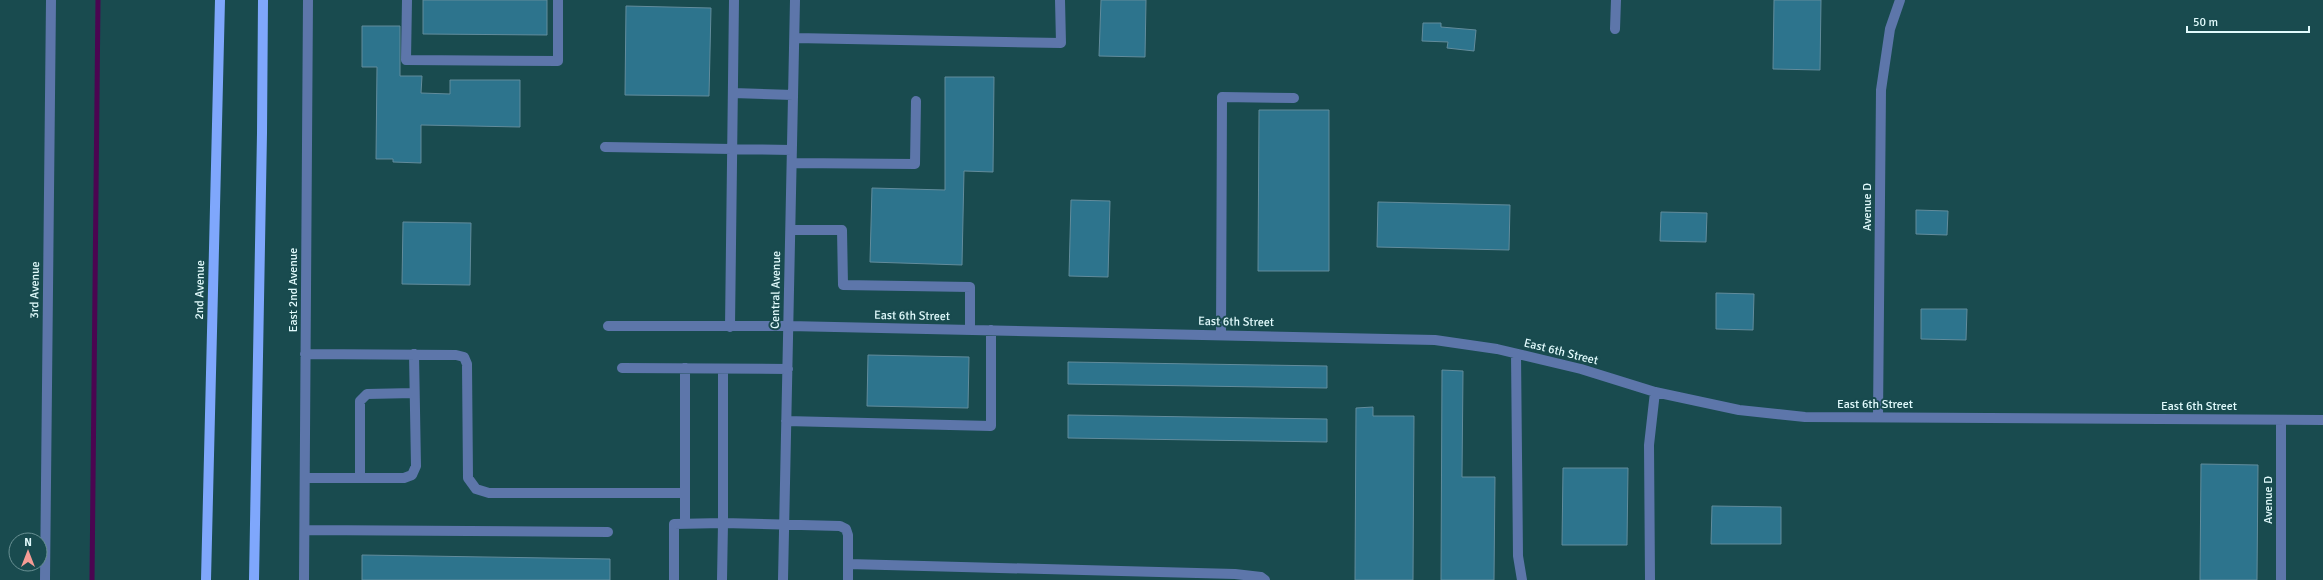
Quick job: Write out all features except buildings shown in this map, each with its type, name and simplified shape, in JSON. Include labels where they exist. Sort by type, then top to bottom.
[{"type":"main road","name":"2nd Avenue","points":[[206,580],[220,0]]},
{"type":"main road","points":[[254,580],[263,0]]},
{"type":"street","name":"3rd Avenue","points":[[45,580],[51,0]]},
{"type":"street","name":"East 2nd Avenue","points":[[304,580],[308,0]]},
{"type":"street","points":[[407,0],[406,60],[558,61],[558,0]]},
{"type":"street","points":[[730,327],[734,0]]},
{"type":"street","name":"Central Avenue","points":[[783,580],[796,0]]},
{"type":"street","points":[[795,38],[1061,43],[1060,0]]},
{"type":"street","points":[[1615,29],[1616,0]]},
{"type":"street","name":"Avenue D","points":[[1878,417],[1881,90],[1890,29],[1900,0]]},
{"type":"street","points":[[733,94],[794,94]]},
{"type":"street","points":[[1221,335],[1222,97],[1294,98]]},
{"type":"street","points":[[792,163],[915,164],[916,101]]},
{"type":"street","points":[[604,147],[792,150]]},
{"type":"street","points":[[791,230],[842,230],[843,285],[970,287],[970,330]]},
{"type":"street","name":"East 6th Street","points":[[608,326],[788,326],[1435,340],[1516,354],[1581,369],[1655,392],[1739,410],[1805,417],[2323,420]]},
{"type":"street","points":[[786,421],[991,426],[991,330]]},
{"type":"street","points":[[305,354],[414,354],[456,355],[464,357],[467,364],[468,478],[476,489],[489,493],[685,493]]},
{"type":"street","points":[[305,478],[404,478],[412,475],[416,466],[414,354]]},
{"type":"street","points":[[1516,354],[1518,556],[1522,580]]},
{"type":"street","points":[[622,368],[788,369]]},
{"type":"street","points":[[685,368],[685,522]]},
{"type":"street","points":[[722,580],[723,369]]},
{"type":"street","points":[[1650,580],[1649,445],[1655,392]]},
{"type":"street","points":[[360,478],[360,401],[367,394],[414,393]]},
{"type":"street","name":"Avenue D","points":[[2281,580],[2282,420]]},
{"type":"street","points":[[674,580],[674,524],[685,522],[840,526],[846,529],[848,580]]},
{"type":"street","points":[[305,530],[608,532]]},
{"type":"street","points":[[848,564],[1145,576],[1235,574],[1261,577],[1265,580]]},
{"type":"waterway","points":[[92,580],[98,0]]}]
